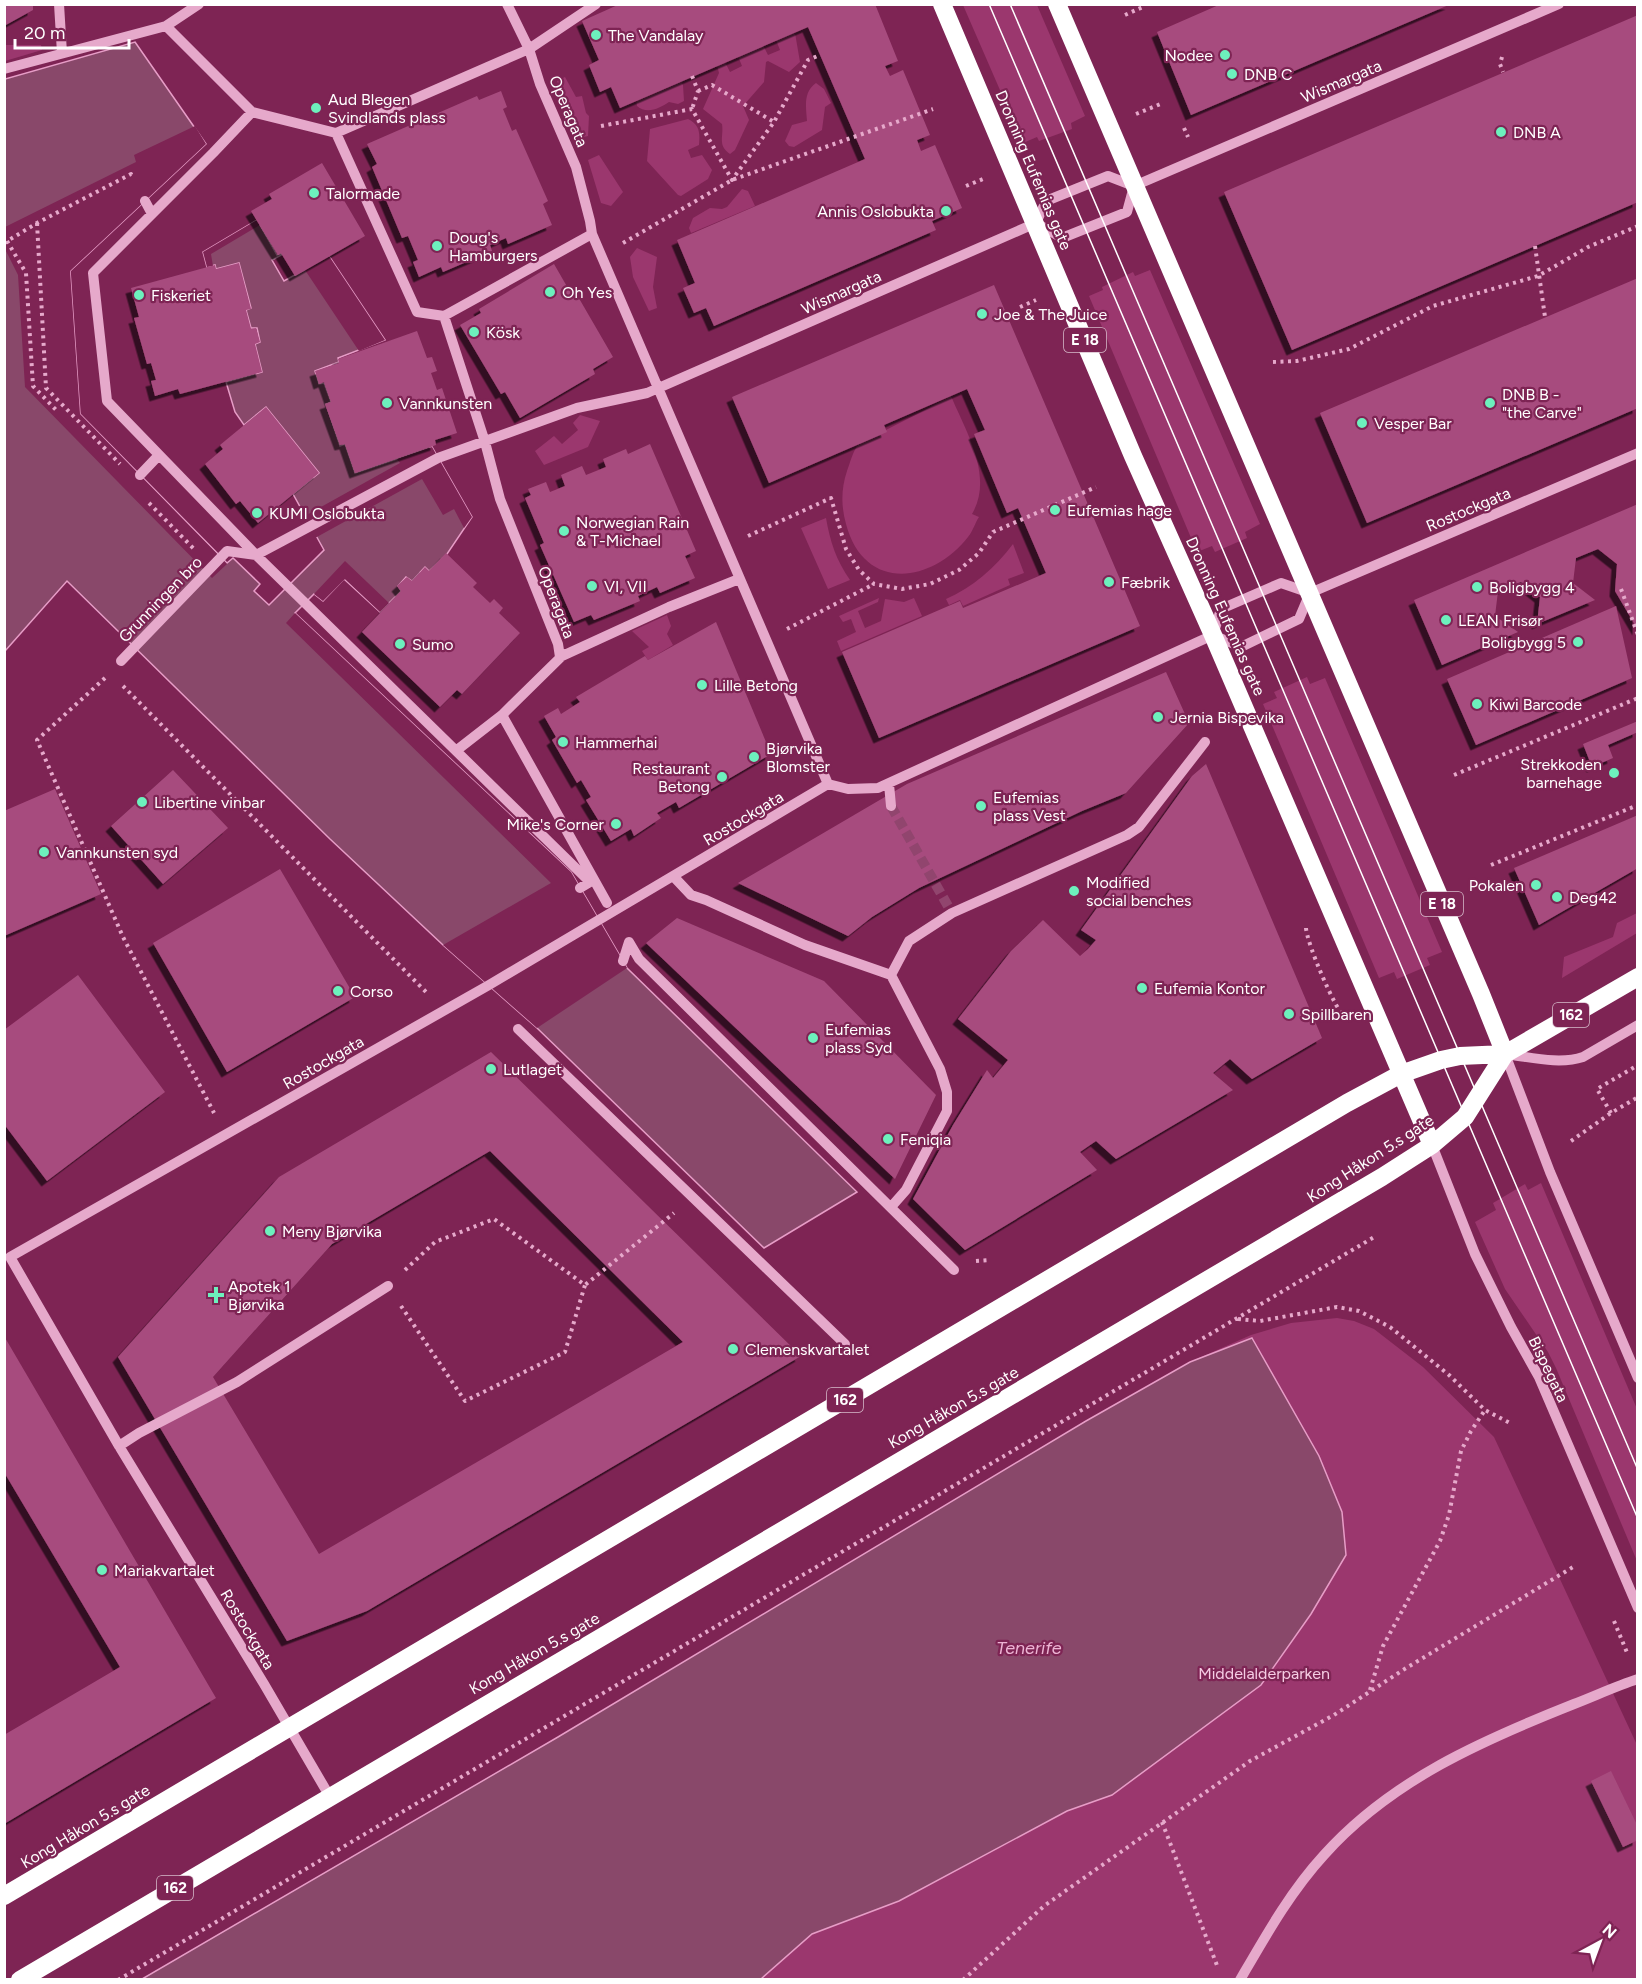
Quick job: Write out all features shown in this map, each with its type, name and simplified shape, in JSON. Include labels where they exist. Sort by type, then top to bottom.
[{"type":"highway","name":"Dronning Eufemias gate","points":[[942,4],[1133,456],[1213,635],[1431,1145]]},
{"type":"highway","name":"E 18","points":[[1057,4],[1505,1054]]},
{"type":"highway","name":"162","points":[[1505,1054],[1638,977]]},
{"type":"highway","name":"Kong Håkon 5.s gate","points":[[4,1896],[1347,1103],[1401,1074],[1450,1058],[1505,1054]]},
{"type":"highway","name":"Kong Håkon 5.s gate","points":[[20,1980],[1382,1177],[1431,1145],[1465,1117],[1505,1054]]},
{"type":"street","points":[[59,4],[62,53]]},
{"type":"street","points":[[4,69],[166,26],[199,4]]},
{"type":"street","name":"Operagata","points":[[507,4],[529,49],[540,84],[576,167],[592,234],[828,784]]},
{"type":"street","points":[[166,26],[252,112],[336,133],[529,49],[596,4]]},
{"type":"street","name":"Wismargata","points":[[1134,186],[1559,4]]},
{"type":"street","points":[[252,112],[93,273],[107,400],[256,555],[457,750],[585,885],[604,899],[502,715]]},
{"type":"street","points":[[336,133],[417,312],[444,316],[592,234]]},
{"type":"street","points":[[1108,176],[1134,186],[1127,212],[1062,238],[1036,224],[1046,201],[1108,176]]},
{"type":"street","points":[[145,201],[152,214]]},
{"type":"street","name":"Wismargata","points":[[658,388],[1036,224]]},
{"type":"street","name":"Operagata","points":[[444,316],[485,442],[500,499],[558,644],[560,657],[669,607],[739,579]]},
{"type":"street","points":[[256,555],[438,458],[577,408],[647,393],[658,388]]},
{"type":"street","name":"Rostockgata","points":[[1310,593],[1638,453]]},
{"type":"street","points":[[140,475],[159,455]]},
{"type":"street","name":"Grunningen bro","points":[[122,660],[227,551],[256,555]]},
{"type":"street","points":[[828,784],[848,789],[863,789],[878,788],[889,784],[1213,635],[1241,647],[1299,620],[1310,593],[1281,583],[1261,591],[1221,609],[1213,635]]},
{"type":"street","points":[[457,750],[502,715],[560,657]]},
{"type":"street","points":[[891,975],[909,941],[952,913],[1127,835],[1139,826],[1205,742]]},
{"type":"street","name":"Rostockgata","points":[[330,1797],[119,1446],[10,1257],[444,1011],[828,784]]},
{"type":"street","points":[[889,784],[891,806]]},
{"type":"street","points":[[674,877],[691,894],[805,945],[891,975],[940,1069],[947,1092],[947,1112],[906,1190],[891,1207]]},
{"type":"street","points":[[623,961],[629,942],[639,959],[954,1270]]},
{"type":"street","points":[[1638,1025],[1575,1060],[1505,1054],[1550,1172],[1638,1378]]},
{"type":"street","points":[[518,1029],[845,1344]]},
{"type":"street","name":"Bispegata","points":[[1431,1145],[1475,1254],[1539,1377],[1638,1608]]},
{"type":"street","points":[[119,1446],[139,1433],[237,1382],[388,1286]]},
{"type":"street","points":[[1240,1980],[1294,1893],[1324,1855],[1364,1816],[1405,1785],[1497,1735],[1638,1678]]},
{"type":"path","points":[[1125,15],[1146,6]]},
{"type":"path","points":[[732,180],[774,122],[808,60],[820,54]]},
{"type":"path","points":[[692,76],[698,91],[692,109],[732,180]]},
{"type":"path","points":[[698,91],[712,85],[774,122]]},
{"type":"path","points":[[1136,114],[1163,103]]},
{"type":"path","points":[[601,126],[692,109]]},
{"type":"path","points":[[602,256],[732,180],[933,109]]},
{"type":"path","points":[[58,412],[33,387],[26,273],[6,242],[130,174]]},
{"type":"path","points":[[966,186],[983,178]]},
{"type":"path","points":[[37,223],[46,388],[135,479],[140,475]]},
{"type":"path","points":[[1274,362],[1297,361],[1349,349],[1433,306],[1538,276],[1588,247],[1638,226]]},
{"type":"path","points":[[1535,246],[1545,317]]},
{"type":"path","points":[[1020,308],[1037,300]]},
{"type":"path","points":[[726,546],[831,498],[846,549],[859,570],[874,584],[902,589],[930,584],[959,570],[979,553],[993,532],[1096,487]]},
{"type":"path","points":[[149,503],[196,551]]},
{"type":"path","points":[[766,640],[874,584]]},
{"type":"path","points":[[1621,589],[1638,635]]},
{"type":"path","points":[[122,660],[37,740],[123,937],[226,1135]]},
{"type":"path","points":[[110,672],[444,1011]]},
{"type":"path","points":[[1454,775],[1638,698]]},
{"type":"path","points":[[1491,865],[1638,805]]},
{"type":"path","points":[[1611,1113],[1597,1089],[1638,1065]]},
{"type":"path","points":[[1571,1141],[1638,1097]]},
{"type":"path","points":[[585,1285],[494,1219],[435,1242],[388,1286],[465,1401],[565,1352],[585,1285],[693,1198]]},
{"type":"path","points":[[118,1980],[1376,1236]]},
{"type":"path","points":[[1238,1319],[1260,1320],[1337,1307],[1359,1311],[1383,1322],[1411,1342],[1485,1410],[1510,1423]]},
{"type":"path","points":[[1370,1691],[1383,1646],[1440,1541],[1449,1515],[1461,1451],[1485,1410]]},
{"type":"path","points":[[963,1980],[1044,1906],[1250,1761],[1334,1715],[1573,1567]]},
{"type":"path","points":[[1162,1822],[1219,1969]]},
{"type":"green space","points":[[963,5],[1037,5],[1085,116],[1071,123],[1072,129],[1039,141],[1037,137],[1023,143]]},
{"type":"green space","points":[[795,33],[800,62],[789,72],[766,62],[764,82],[743,106],[749,120],[735,150],[730,154],[722,144],[722,124],[703,109],[719,73],[717,65],[725,62],[730,72],[742,66],[738,56],[763,45],[768,55],[780,50],[776,40]]},
{"type":"green space","points":[[5,45],[41,45],[42,50],[5,61]]},
{"type":"green space","points":[[565,77],[576,97],[582,96],[586,113],[589,116],[588,136],[579,138],[557,81]]},
{"type":"green space","points":[[681,81],[684,101],[678,104],[669,102],[649,110],[637,106],[636,100]]},
{"type":"green space","points":[[816,83],[824,89],[831,103],[825,107],[822,130],[794,147],[789,146],[785,141],[792,125],[807,121],[807,95]]},
{"type":"green space","points":[[688,119],[695,124],[699,133],[699,145],[688,150],[691,158],[702,155],[712,170],[708,179],[681,196],[647,161],[650,129]]},
{"type":"green space","points":[[599,155],[623,192],[611,206],[601,203],[588,160]]},
{"type":"green space","points":[[742,189],[748,191],[755,206],[691,233],[689,228],[693,218],[710,208],[727,207]]},
{"type":"green space","points":[[637,248],[657,257],[653,287],[657,308],[649,311],[633,277],[630,257]]},
{"type":"green space","points":[[1150,270],[1260,524],[1245,532],[1247,538],[1215,552],[1212,546],[1197,552],[1089,296],[1133,272],[1135,276]]},
{"type":"green space","points":[[951,396],[970,439],[979,469],[978,499],[972,514],[979,517],[968,537],[953,553],[936,564],[918,571],[900,574],[883,570],[867,561],[855,546],[846,524],[843,511],[843,491],[853,454],[862,442]]},
{"type":"green space","points":[[580,415],[600,421],[588,447],[544,465],[535,451],[554,436],[562,444],[578,430],[573,423]]},
{"type":"green space","points":[[826,518],[834,550],[850,580],[828,589],[801,528]]},
{"type":"green space","points":[[1013,544],[1024,573],[1008,579],[1010,585],[963,606],[960,600],[949,605],[946,599],[983,576]]},
{"type":"green space","points":[[879,598],[878,602],[858,611],[865,628],[881,621],[885,599],[904,602],[914,598],[922,616],[841,651],[837,641],[856,632],[851,619],[843,622],[839,616]]},
{"type":"green space","points":[[667,615],[671,626],[667,634],[673,645],[648,660],[642,651],[649,647],[632,631]]},
{"type":"green space","points":[[1307,677],[1310,684],[1325,678],[1442,952],[1427,958],[1430,965],[1397,979],[1394,972],[1379,978],[1263,704],[1277,698],[1274,692]]},
{"type":"green space","points":[[1637,913],[1637,933],[1562,978],[1564,957],[1613,937],[1617,923]]},
{"type":"green space","points":[[1541,1183],[1637,1409],[1637,1561],[1556,1368],[1548,1352],[1505,1289],[1475,1222],[1496,1210],[1493,1203],[1525,1184],[1528,1190]]},
{"type":"green space","name":"Middelalderparken","points":[[1337,1318],[1354,1321],[1374,1329],[1423,1367],[1494,1437],[1637,1745],[1637,1979],[142,1980],[558,1737],[1086,1421],[1190,1362],[1251,1335],[1291,1323]]},
{"type":"water","points":[[135,42],[206,144],[70,271],[80,414],[227,563],[233,558],[260,584],[254,591],[269,605],[324,550],[293,494],[319,473],[266,407],[244,425],[235,412],[226,382],[262,372],[255,344],[260,342],[257,328],[251,328],[246,310],[251,308],[239,263],[216,269],[215,265],[207,267],[203,252],[257,220],[277,255],[283,254],[272,260],[284,281],[329,256],[385,340],[338,358],[339,362],[315,371],[319,384],[324,383],[331,402],[326,404],[340,446],[345,444],[355,473],[432,447],[472,517],[447,554],[429,571],[425,567],[412,581],[406,577],[398,586],[401,591],[380,612],[344,579],[323,601],[314,594],[295,613],[571,872],[627,968],[857,1192],[764,1248],[537,1028],[443,945],[330,839],[67,581],[5,651],[5,79]]},
{"type":"water","name":"Tenerife","points":[[1252,1338],[1319,1456],[1342,1512],[1346,1555],[1311,1614],[1261,1685],[1112,1795],[1067,1811],[899,1901],[812,1934],[761,1979],[142,1979],[558,1737],[1086,1421],[1190,1362]]},
{"type":"pier","points":[[195,126],[206,144],[70,271],[80,414],[227,564],[212,578],[25,387],[18,275],[5,249],[5,227],[136,162],[134,155]]},
{"type":"pier","points":[[257,220],[260,225],[211,254],[213,266],[207,267],[203,252]]},
{"type":"pier","points":[[329,256],[385,340],[359,351],[305,270]]},
{"type":"pier","points":[[432,447],[472,517],[464,528],[454,509],[443,515],[422,479],[315,538],[303,517],[400,463],[397,459]]},
{"type":"pier","points":[[345,561],[389,603],[380,612],[345,579],[323,601],[314,594]]},
{"type":"pier","points":[[295,613],[571,872],[627,968],[537,1028],[443,945],[551,883],[286,623]]},
{"type":"building","points":[[4,4],[33,4],[33,10],[4,26]]},
{"type":"building","points":[[620,4],[875,4],[898,61],[885,66],[890,76],[903,70],[930,135],[917,140],[921,151],[935,145],[962,208],[932,221],[936,230],[714,326],[706,308],[694,313],[683,288],[695,283],[677,240],[865,159],[808,27],[620,108],[611,87],[600,92],[589,65],[599,60],[582,21]]},
{"type":"building","name":"DNB C","points":[[1221,4],[1451,4],[1191,115],[1157,32]]},
{"type":"building","name":"DNB A","points":[[1638,15],[1638,202],[1292,350],[1224,192]]},
{"type":"building","points":[[501,91],[507,107],[503,109],[512,131],[516,129],[548,201],[543,204],[552,225],[508,244],[506,238],[490,245],[492,251],[443,272],[441,267],[419,277],[413,262],[418,260],[408,236],[402,238],[372,167],[377,164],[367,144],[477,96],[479,100]]},
{"type":"building","points":[[322,163],[365,236],[295,276],[281,253],[278,255],[251,211],[272,199],[269,194]]},
{"type":"building","points":[[239,263],[251,309],[246,310],[251,329],[256,328],[260,342],[255,344],[262,372],[180,394],[178,389],[155,396],[151,381],[156,380],[151,363],[147,364],[134,318],[139,317],[131,288],[215,265],[216,269]]},
{"type":"building","points":[[554,264],[569,290],[573,288],[613,357],[593,369],[595,374],[520,418],[505,392],[501,394],[460,325],[481,313],[479,309]]},
{"type":"building","name":"DNB B - \"the Carve\"","points":[[1638,278],[1638,408],[1367,523],[1320,413]]},
{"type":"building","name":"Eufemias hage","points":[[994,285],[1140,626],[879,738],[842,652],[960,601],[963,608],[1046,573],[1018,508],[1007,513],[974,434],[985,430],[967,389],[884,425],[887,432],[769,483],[732,397]]},
{"type":"building","name":"Vannkunsten","points":[[417,331],[427,358],[432,357],[437,371],[431,373],[437,390],[442,388],[457,433],[435,440],[436,445],[355,473],[345,444],[340,445],[325,404],[331,402],[324,382],[319,384],[315,371],[339,363],[338,359]]},
{"type":"building","points":[[266,407],[319,473],[258,523],[240,501],[236,504],[205,464],[223,449],[220,445]]},
{"type":"building","points":[[650,444],[696,551],[685,556],[695,578],[660,593],[657,587],[638,596],[640,601],[594,620],[591,615],[574,622],[540,545],[544,543],[525,498],[531,495],[528,489],[546,482],[550,492],[565,486],[561,475],[582,466],[586,475],[606,467],[603,459],[626,449],[628,454]]},
{"type":"building","name":"Boligbygg 4","points":[[1638,504],[1638,630],[1615,591],[1617,564],[1598,549],[1576,558],[1573,583],[1595,600],[1537,624],[1540,597],[1521,582],[1498,591],[1495,616],[1518,632],[1442,665],[1414,600]]},
{"type":"building","points":[[446,553],[477,583],[473,587],[490,603],[494,599],[503,608],[499,613],[520,633],[462,694],[457,690],[440,707],[362,632],[401,591],[397,586],[407,577],[412,581],[425,567],[429,571]]},
{"type":"building","name":"Boligbygg 5","points":[[1616,606],[1632,678],[1476,745],[1447,679]]},
{"type":"building","points":[[716,622],[771,754],[679,808],[676,802],[657,813],[661,818],[634,836],[631,829],[611,841],[586,800],[591,797],[581,780],[577,783],[552,740],[556,737],[544,716],[558,708],[561,714],[580,702],[576,697],[645,656],[648,660]]},
{"type":"building","name":"Eufemias plass Vest","points":[[1166,672],[1189,723],[1126,793],[1082,811],[919,888],[872,917],[848,936],[738,883],[907,784]]},
{"type":"building","points":[[1638,721],[1638,732],[1608,745],[1613,758],[1592,767],[1583,744]]},
{"type":"building","name":"Eufemia Kontor","points":[[1206,764],[1322,1038],[1252,1079],[1230,1059],[1213,1073],[1233,1090],[1116,1159],[1096,1141],[1080,1152],[1097,1170],[965,1250],[913,1199],[953,1125],[987,1070],[993,1078],[1008,1060],[958,1019],[1011,951],[1043,920],[1080,956],[1088,949],[1096,940],[1081,930],[1192,776]]},
{"type":"building","points":[[173,770],[228,828],[163,884],[111,826]]},
{"type":"building","name":"Vannkunsten syd","points":[[55,789],[101,894],[4,936],[4,811]]},
{"type":"building","name":"Deg42","points":[[1638,815],[1638,868],[1539,925],[1514,868]]},
{"type":"building","points":[[280,869],[355,997],[227,1072],[153,943]]},
{"type":"building","name":"Eufemias plass Syd","points":[[677,918],[824,981],[936,1095],[895,1179],[646,943]]},
{"type":"building","points":[[78,975],[165,1092],[47,1181],[4,1124],[4,1030]]},
{"type":"building","name":"Clemenskvartalet","points":[[491,1052],[801,1356],[367,1611],[287,1641],[118,1357],[279,1177]],"holes":[[[490,1151],[683,1342],[319,1554],[213,1377],[332,1244]]]},
{"type":"building","name":"Mariakvartalet","points":[[4,1336],[216,1698],[4,1824],[4,1735],[120,1667],[4,1472]]},
{"type":"building","points":[[1611,1771],[1638,1827],[1638,1840],[1623,1847],[1591,1781]]},
{"type":"tunnel","points":[[891,806],[952,913]]},
{"type":"tram line","points":[[989,4],[1638,1519]]},
{"type":"tram line","points":[[1010,4],[1638,1470]]},
{"type":"place","name":"The Vandalay","points":[[596,35]]},
{"type":"place","name":"Nodee","points":[[1225,55]]},
{"type":"place","name":"DNB C","points":[[1232,74]]},
{"type":"place","name":"Aud Blegen Svindlands plass","points":[[316,108]]},
{"type":"place","name":"DNB A","points":[[1501,132]]},
{"type":"place","name":"Talormade","points":[[314,193]]},
{"type":"place","name":"Annis Oslobukta","points":[[946,211]]},
{"type":"place","name":"Doug's Hamburgers","points":[[437,246]]},
{"type":"place","name":"Oh Yes","points":[[550,292]]},
{"type":"place","name":"Fiskeriet","points":[[139,295]]},
{"type":"place","name":"Joe & The Juice","points":[[982,314]]},
{"type":"place","name":"Kösk","points":[[474,332]]},
{"type":"place","name":"Vannkunsten","points":[[387,403]]},
{"type":"place","name":"DNB B - \"the Carve\"","points":[[1490,403]]},
{"type":"place","name":"Vesper Bar","points":[[1362,423]]},
{"type":"place","name":"Eufemias hage","points":[[1055,510]]},
{"type":"place","name":"KUMI Oslobukta","points":[[257,513]]},
{"type":"place","name":"Norwegian Rain & T-Michael","points":[[564,531]]},
{"type":"place","name":"Fæbrik","points":[[1109,582]]},
{"type":"place","name":"VI, VII","points":[[592,586]]},
{"type":"place","name":"Boligbygg 4","points":[[1477,587]]},
{"type":"place","name":"LEAN Frisør","points":[[1446,620]]},
{"type":"place","name":"Boligbygg 5","points":[[1578,642]]},
{"type":"place","name":"Sumo","points":[[400,644]]},
{"type":"place","name":"Lille Betong","points":[[702,685]]},
{"type":"place","name":"Kiwi Barcode","points":[[1477,704]]},
{"type":"place","name":"Jernia Bispevika","points":[[1158,717]]},
{"type":"place","name":"Hammerhai","points":[[563,742]]},
{"type":"place","name":"Bjørvika Blomster","points":[[754,757]]},
{"type":"place","name":"Strekkoden barnehage","points":[[1614,773]]},
{"type":"place","name":"Restaurant Betong","points":[[722,777]]},
{"type":"place","name":"Libertine vinbar","points":[[142,802]]},
{"type":"place","name":"Eufemias plass Vest","points":[[981,806]]},
{"type":"place","name":"Mike's Corner","points":[[616,824]]},
{"type":"place","name":"Vannkunsten syd","points":[[44,852]]},
{"type":"place","name":"Pokalen","points":[[1536,885]]},
{"type":"place","name":"Modified social benches","points":[[1074,891]]},
{"type":"place","name":"Deg42","points":[[1557,897]]},
{"type":"place","name":"Eufemia Kontor","points":[[1142,988]]},
{"type":"place","name":"Corso","points":[[338,991]]},
{"type":"place","name":"Spillbaren","points":[[1289,1014]]},
{"type":"place","name":"Eufemias plass Syd","points":[[813,1038]]},
{"type":"place","name":"Lutlaget","points":[[491,1069]]},
{"type":"place","name":"Feniqia","points":[[888,1139]]},
{"type":"place","name":"Meny Bjørvika","points":[[270,1231]]},
{"type":"place","name":"Apotek 1 Bjørvika","points":[[216,1295]]},
{"type":"place","name":"Clemenskvartalet","points":[[733,1349]]},
{"type":"place","name":"Mariakvartalet","points":[[102,1570]]}]
